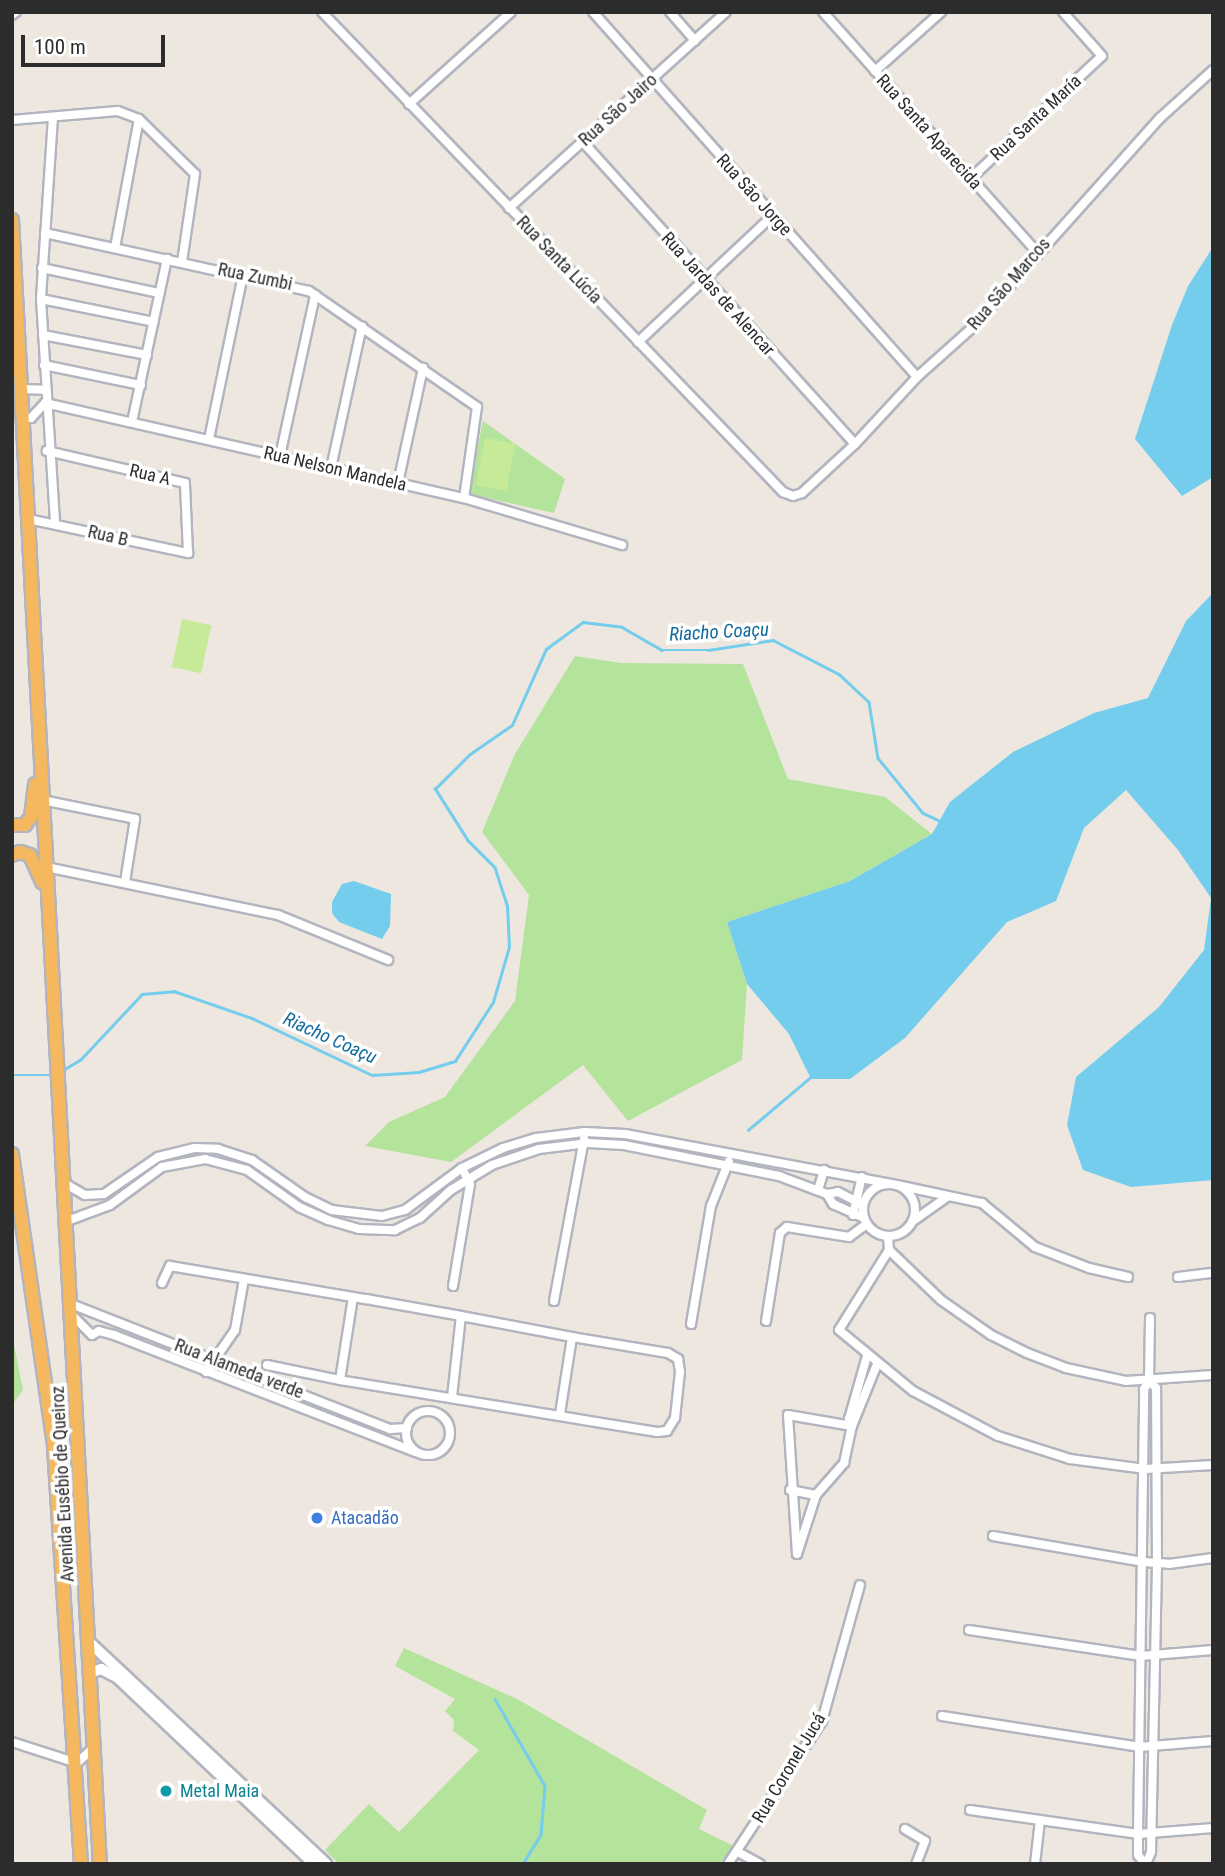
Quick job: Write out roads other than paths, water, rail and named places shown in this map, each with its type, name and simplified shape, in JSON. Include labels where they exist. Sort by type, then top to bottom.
[{"type":"highway","points":[[12,220],[41,775],[31,817],[25,825],[12,825]]},
{"type":"highway","name":"Avenida Eusébio de Queiroz","points":[[41,775],[100,1864]]},
{"type":"highway","points":[[12,855],[24,852],[32,858],[48,899]]},
{"type":"highway","name":"Avenida Eusébio de Queiroz","points":[[12,1154],[54,1447],[77,1763],[81,1864]]},
{"type":"street","name":"Rua Santa Lúcia","points":[[322,12],[783,492],[802,494]]},
{"type":"street","points":[[409,104],[511,12]]},
{"type":"street","name":"Rua São Jorge","points":[[593,12],[917,377]]},
{"type":"street","points":[[670,12],[695,41]]},
{"type":"street","name":"Rua São Jairo","points":[[509,208],[726,12]]},
{"type":"street","name":"Rua Santa Aparecida","points":[[823,12],[1037,251]]},
{"type":"street","points":[[875,71],[941,12]]},
{"type":"street","name":"Rua Santa María","points":[[970,179],[1102,56],[1063,12]]},
{"type":"street","name":"Rua São Marcos","points":[[802,494],[855,444],[917,377],[974,326],[1037,251],[1168,110],[1213,70]]},
{"type":"street","points":[[12,120],[118,111],[139,119],[195,174],[182,262]]},
{"type":"street","points":[[54,117],[41,299],[47,451],[55,524]]},
{"type":"street","points":[[115,248],[139,119]]},
{"type":"street","name":"Rua Jardas de Alencar","points":[[583,142],[855,444]]},
{"type":"street","points":[[638,342],[772,216]]},
{"type":"street","name":"Rua Zumbi","points":[[45,233],[297,286],[314,295],[474,405],[478,413],[464,498]]},
{"type":"street","points":[[132,422],[167,259]]},
{"type":"street","points":[[42,268],[159,293]]},
{"type":"street","points":[[209,439],[243,275]]},
{"type":"street","points":[[280,456],[314,295]]},
{"type":"street","points":[[41,299],[154,322]]},
{"type":"street","points":[[331,468],[362,326]]},
{"type":"street","points":[[43,335],[147,355]]},
{"type":"street","points":[[44,365],[141,385]]},
{"type":"street","points":[[398,483],[423,368]]},
{"type":"street","points":[[21,389],[44,390]]},
{"type":"street","points":[[22,418],[31,418],[45,403]]},
{"type":"street","name":"Rua Nelson Mandela","points":[[45,403],[464,498],[622,545]]},
{"type":"street","name":"Rua A","points":[[47,451],[185,483],[188,553]]},
{"type":"street","name":"Rua B","points":[[28,519],[188,553]]},
{"type":"street","points":[[43,800],[135,819],[136,834],[125,882]]},
{"type":"street","points":[[46,867],[278,915],[388,960]]},
{"type":"street","points":[[64,1183],[85,1195],[104,1194],[158,1157],[194,1148],[218,1149],[252,1160],[318,1204],[361,1215],[382,1216],[405,1210],[462,1168],[520,1142],[585,1132],[625,1134],[862,1177],[982,1203],[1017,1234],[1052,1255],[1128,1277]]},
{"type":"street","points":[[554,1301],[585,1132]]},
{"type":"street","points":[[67,1221],[110,1205],[162,1167],[205,1159],[247,1170],[313,1214],[359,1228],[383,1231],[412,1223],[469,1178],[523,1153],[583,1143],[624,1145],[728,1165],[827,1194],[838,1192],[863,1205]]},
{"type":"street","points":[[691,1324],[711,1206],[731,1154]]},
{"type":"street","points":[[453,1286],[469,1178],[462,1168]]},
{"type":"street","points":[[818,1190],[824,1170]]},
{"type":"street","points":[[853,1215],[854,1200],[862,1177]]},
{"type":"street","points":[[865,1221],[863,1205],[873,1189],[894,1184]]},
{"type":"street","points":[[894,1184],[915,1202],[914,1221]]},
{"type":"street","points":[[827,1194],[833,1204],[888,1236],[906,1231],[914,1221],[947,1197]]},
{"type":"street","points":[[418,1202],[427,1212]]},
{"type":"street","points":[[405,1210],[412,1223]]},
{"type":"street","points":[[359,1228],[361,1215]]},
{"type":"street","points":[[382,1216],[383,1231]]},
{"type":"street","points":[[766,1321],[780,1233],[787,1227],[849,1237],[865,1221]]},
{"type":"street","points":[[888,1236],[889,1250],[839,1330],[877,1364],[933,1404],[998,1436],[1070,1459],[1144,1469],[1213,1465]]},
{"type":"street","points":[[889,1250],[941,1300],[1009,1345],[1086,1373],[1149,1381],[1213,1376]]},
{"type":"street","points":[[162,1283],[169,1266],[353,1297],[673,1355],[680,1372],[677,1411],[673,1424],[662,1432],[340,1380],[267,1365]]},
{"type":"street","points":[[1178,1277],[1213,1273]]},
{"type":"street","points":[[206,1372],[211,1359],[235,1330],[244,1279]]},
{"type":"street","points":[[340,1380],[353,1297]]},
{"type":"street","name":"Rua Alameda verde","points":[[71,1309],[92,1335],[99,1331],[114,1335],[416,1452]]},
{"type":"street","name":"Rua Alameda verde","points":[[71,1309],[211,1359],[390,1429],[407,1428]]},
{"type":"street","points":[[452,1397],[461,1316]]},
{"type":"street","points":[[1146,1864],[1138,1855],[1138,1834],[1144,1389],[1149,1381],[1150,1318]]},
{"type":"street","points":[[559,1414],[572,1337]]},
{"type":"street","points":[[852,1426],[849,1419],[867,1356]]},
{"type":"street","points":[[852,1426],[789,1415],[790,1490],[797,1554],[816,1495],[844,1464],[852,1426],[877,1364]]},
{"type":"street","points":[[1146,1864],[1152,1833],[1157,1563],[1156,1388],[1149,1381]]},
{"type":"street","points":[[428,1411],[442,1415],[450,1427],[449,1441],[440,1452],[416,1452],[406,1437],[407,1428],[414,1416],[428,1411]]},
{"type":"street","points":[[790,1490],[816,1495]]},
{"type":"street","points":[[993,1536],[1143,1562],[1213,1558]]},
{"type":"street","name":"Rua Coronel Jucá","points":[[728,1864],[821,1721],[860,1585]]},
{"type":"street","points":[[969,1630],[1141,1656],[1155,1657],[1213,1650]]},
{"type":"street","points":[[88,1641],[157,1712]]},
{"type":"street","points":[[90,1673],[101,1669],[114,1675],[304,1849],[326,1864]]},
{"type":"street","points":[[942,1716],[1139,1746],[1213,1741]]},
{"type":"street","points":[[12,1742],[77,1763],[89,1756],[94,1745]]},
{"type":"street","points":[[970,1810],[1138,1834],[1213,1828]]},
{"type":"street","points":[[1035,1864],[1040,1820]]},
{"type":"street","points":[[905,1829],[925,1840],[916,1864]]},
{"type":"street","points":[[304,1849],[314,1864]]},
{"type":"street","points":[[738,1852],[760,1864]]},
{"type":"water","points":[[1213,247],[1213,477],[1182,496],[1135,439],[1172,325],[1188,286]]},
{"type":"water","points":[[1213,593],[1213,1180],[1131,1187],[1083,1170],[1067,1125],[1076,1077],[1159,1007],[1204,950],[1211,898],[1178,850],[1126,790],[1084,828],[1056,901],[1007,922],[905,1038],[850,1079],[811,1079],[789,1034],[747,984],[727,922],[850,881],[932,834],[950,802],[1013,752],[1094,713],[1148,698],[1186,621]]},
{"type":"water","points":[[354,881],[391,894],[390,926],[382,939],[339,922],[332,913],[332,902],[342,884]]},
{"type":"waterway","name":"Riacho Coaçu","points":[[63,1070],[81,1059],[142,994],[174,991],[252,1018],[372,1075],[419,1072],[455,1061],[493,1002],[509,947],[507,906],[495,868],[468,841],[435,789],[470,754],[512,725],[546,649],[583,622],[622,627],[662,650],[708,650],[773,640],[839,674],[869,702],[878,758],[923,813],[940,821]]},
{"type":"waterway","name":"Riacho Coaçu","points":[[12,1075],[54,1075]]},
{"type":"waterway","points":[[748,1130],[812,1076]]},
{"type":"waterway","points":[[495,1699],[545,1786],[541,1835],[523,1864]]},
{"type":"place","name":"Atacadão","points":[[317,1518]]},
{"type":"place","name":"Metal Maia","points":[[166,1791]]}]
